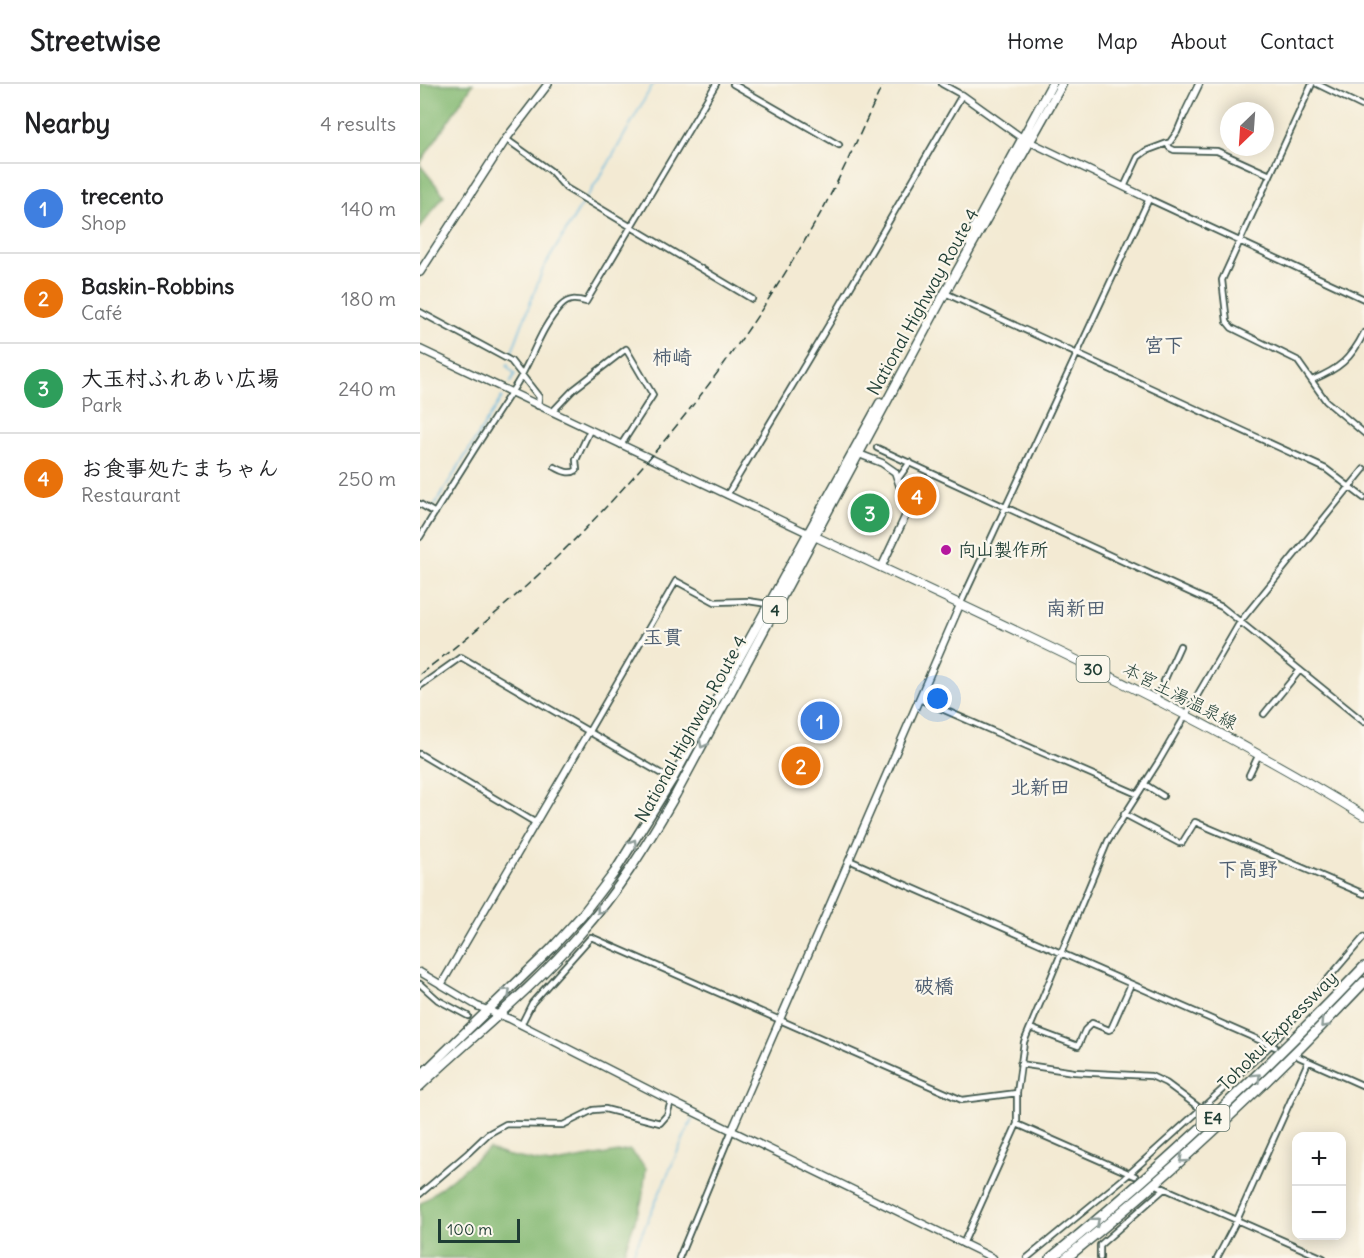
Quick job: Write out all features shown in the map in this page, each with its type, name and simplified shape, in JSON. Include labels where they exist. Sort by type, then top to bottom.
[{"type":"highway","name":"National Highway Route 4","points":[[420,1076],[551,949],[582,915],[614,873],[672,780],[810,534],[859,454],[1026,140],[1052,84]]},
{"type":"highway","name":"National Highway Route 4","points":[[420,1086],[551,966],[580,935],[640,854],[676,794],[810,534],[941,291],[1026,140],[1062,84]]},
{"type":"highway","name":"Tohoku Expressway","points":[[1051,1258],[1190,1140],[1288,1046],[1364,968]]},
{"type":"highway","name":"Tohoku Expressway","points":[[1066,1258],[1197,1146],[1297,1051],[1364,982]]},
{"type":"main road","points":[[420,272],[506,139],[548,84]]},
{"type":"main road","name":"本宮土湯温泉線","points":[[810,534],[1185,715],[1259,754],[1364,816]]},
{"type":"street","points":[[420,537],[522,374],[540,335],[568,300],[578,299],[586,302],[716,84]]},
{"type":"street","points":[[734,84],[839,145]]},
{"type":"street","points":[[942,84],[962,95],[1026,140],[1364,298]]},
{"type":"street","points":[[1124,187],[1140,155],[1167,144],[1175,136],[1199,84]]},
{"type":"street","points":[[1364,107],[1315,84],[1222,280],[1229,325],[1297,360],[1326,401],[1364,433]]},
{"type":"street","points":[[727,495],[962,95]]},
{"type":"street","points":[[506,139],[551,171],[566,188],[584,200],[752,299]]},
{"type":"street","points":[[1167,144],[1174,150],[1217,151],[1270,175]]},
{"type":"street","points":[[679,1258],[732,1130],[960,605],[1149,199]]},
{"type":"street","points":[[945,293],[1326,469],[1364,498]]},
{"type":"street","points":[[420,312],[511,361],[539,397],[538,406]]},
{"type":"street","points":[[1312,380],[1326,374],[1350,357],[1364,333]]},
{"type":"street","points":[[420,349],[810,534]]},
{"type":"street","points":[[552,412],[573,390],[626,349],[653,395],[621,445]]},
{"type":"street","points":[[555,467],[566,472],[578,470],[576,460],[590,430]]},
{"type":"street","points":[[877,448],[1222,608],[1364,722]]},
{"type":"street","points":[[859,454],[891,468],[898,479],[907,507],[907,512],[881,568]]},
{"type":"street","points":[[898,479],[910,462]]},
{"type":"street","points":[[963,1244],[1017,1124],[1017,1093],[1024,1042],[1108,841],[1240,622],[1364,469]]},
{"type":"street","points":[[420,504],[435,513]]},
{"type":"street","points":[[429,992],[438,983],[536,823],[676,581],[714,602],[748,601],[770,605]]},
{"type":"street","points":[[1155,700],[1180,646]]},
{"type":"street","points":[[420,686],[461,657],[590,730],[672,780]]},
{"type":"street","points":[[1264,714],[1300,670]]},
{"type":"street","points":[[919,699],[1137,794]]},
{"type":"street","points":[[420,754],[536,823]]},
{"type":"street","points":[[1249,775],[1259,754]]},
{"type":"street","points":[[1144,784],[1162,796]]},
{"type":"street","points":[[1124,814],[1179,843],[1182,843],[1195,822],[1364,894]]},
{"type":"street","points":[[849,860],[1273,1046]]},
{"type":"street","points":[[521,1025],[532,1002],[591,937],[963,1100],[1017,1093]]},
{"type":"street","points":[[1027,1258],[1132,1175],[1201,1109],[1273,1046],[1364,937]]},
{"type":"street","points":[[420,972],[488,1011],[521,1025],[993,1258]]},
{"type":"street","points":[[420,984],[438,1000],[468,1016]]},
{"type":"street","points":[[1030,1028],[1078,1046],[1085,1030],[1092,1023],[1108,1030],[1111,1029],[1131,984]]},
{"type":"street","points":[[1299,1057],[1364,1086]]},
{"type":"street","points":[[1217,1258],[1237,1220],[1308,1062]]},
{"type":"street","points":[[1020,1064],[1074,1072],[1151,1076],[1166,1083],[1201,1109]]},
{"type":"street","points":[[420,1194],[488,1134],[506,1124],[563,1125],[592,1110],[604,1110],[660,1123],[667,1115],[671,1101]]},
{"type":"street","points":[[1017,1124],[1132,1175]]},
{"type":"street","points":[[1101,1258],[1100,1245],[1162,1188],[1323,1258]]},
{"type":"green space","points":[[420,84],[473,84],[420,163]]},
{"type":"green space","points":[[420,165],[444,195],[420,228]]},
{"type":"green space","points":[[489,1149],[505,1155],[550,1164],[630,1150],[646,1168],[642,1200],[622,1258],[420,1258],[420,1204]]},
{"type":"waterway","points":[[587,197],[653,84]]},
{"type":"waterway","points":[[511,354],[543,269],[584,201]]},
{"type":"waterway","points":[[508,364],[507,366],[515,374],[510,383]]},
{"type":"waterway","points":[[434,506],[502,397]]},
{"type":"waterway","points":[[631,1258],[692,1119]]},
{"type":"railway","points":[[420,674],[536,577],[590,524],[689,410],[734,350],[815,223],[842,172],[883,84]]},
{"type":"place","name":"お食事処たまちゃん","points":[[917,496]]},
{"type":"place","name":"大玉村ふれあい広場","points":[[870,513]]},
{"type":"place","name":"向山製作所","points":[[946,550]]},
{"type":"place","name":"trecento","points":[[820,721]]},
{"type":"place","name":"Baskin-Robbins","points":[[801,766]]},
{"type":"district","name":"宮下","points":[[1164,345]]},
{"type":"district","name":"柿崎","points":[[672,357]]},
{"type":"district","name":"南新田","points":[[1076,608]]},
{"type":"district","name":"玉貫","points":[[663,637]]},
{"type":"district","name":"北新田","points":[[1040,787]]},
{"type":"district","name":"下高野","points":[[1248,869]]},
{"type":"district","name":"破橋","points":[[934,986]]}]
